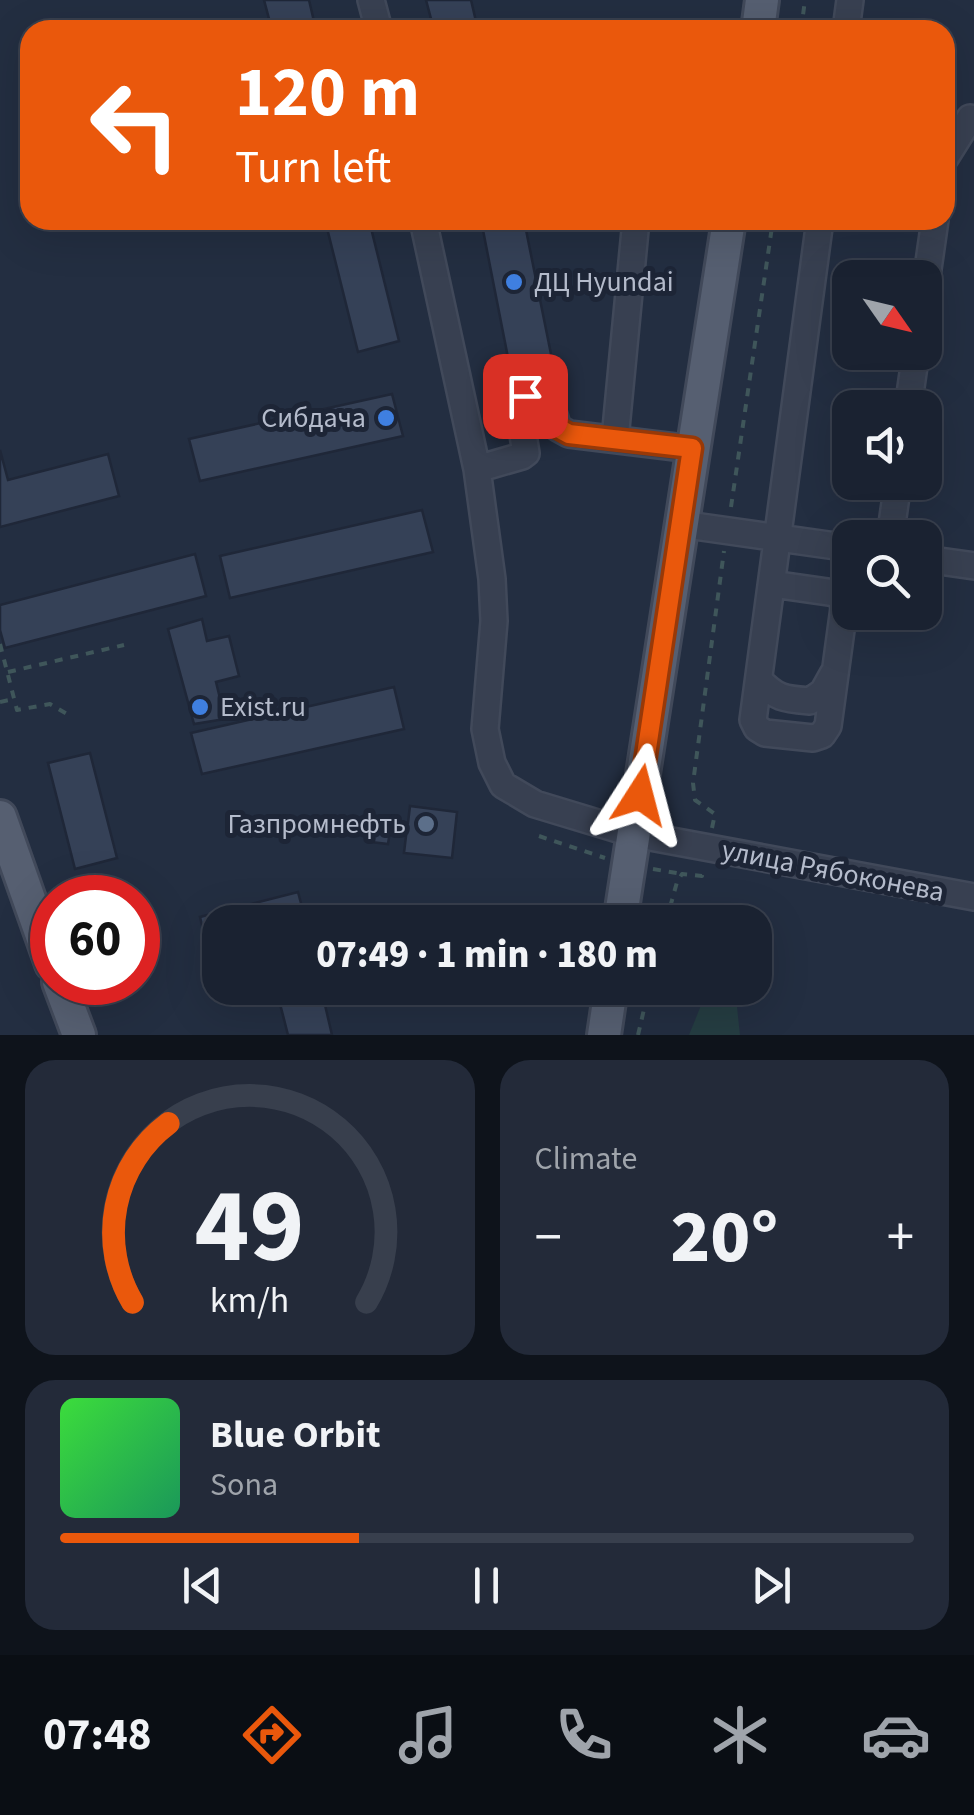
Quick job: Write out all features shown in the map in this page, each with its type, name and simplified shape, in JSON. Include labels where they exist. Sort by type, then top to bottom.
[{"type":"main road","points":[[623,905],[726,230]]},
{"type":"main road","points":[[0,817],[30,902]]},
{"type":"main road","points":[[68,1005],[79,1035]]},
{"type":"main road","points":[[604,1035],[608,1005]]},
{"type":"street","name":"улица Рябоконева","points":[[426,230],[477,469],[494,622],[485,729],[492,764],[503,785],[631,850],[708,847],[974,897]]},
{"type":"street","points":[[615,440],[635,230]]},
{"type":"street","points":[[772,584],[835,592],[842,599],[828,726],[814,738],[765,733],[753,720],[819,230]]},
{"type":"street","points":[[929,260],[934,230]]},
{"type":"street","points":[[477,469],[526,453],[518,405],[525,396],[541,394],[549,399],[558,428],[569,434],[692,448]]},
{"type":"street","points":[[680,524],[832,545]]},
{"type":"street","points":[[942,561],[974,566]]},
{"type":"street","points":[[759,680],[781,698],[810,701],[822,692],[835,670]]},
{"type":"path","points":[[670,905],[682,874],[702,876],[715,814],[694,800],[693,783],[772,230]]},
{"type":"path","points":[[0,644],[16,710],[50,704],[67,714]]},
{"type":"path","points":[[8,672],[124,644]]},
{"type":"path","points":[[0,702],[14,699]]},
{"type":"path","points":[[638,1035],[645,1005]]},
{"type":"green space","points":[[701,1005],[737,1005],[740,1035],[689,1035]]},
{"type":"building","points":[[264,0],[309,0],[314,20],[269,20]]},
{"type":"building","points":[[426,0],[471,0],[476,20],[431,20]]},
{"type":"building","points":[[328,230],[371,230],[399,341],[358,352]]},
{"type":"building","points":[[483,230],[526,230],[555,374],[513,383]]},
{"type":"building","points":[[392,394],[403,436],[200,481],[189,439]]},
{"type":"building","points":[[0,450],[8,480],[108,454],[119,496],[0,527]]},
{"type":"building","points":[[422,510],[433,552],[230,598],[220,556]]},
{"type":"building","points":[[195,554],[206,596],[5,648],[0,605]]},
{"type":"building","points":[[202,619],[207,641],[229,636],[239,676],[216,682],[225,719],[194,724],[168,629]]},
{"type":"building","points":[[394,687],[404,729],[202,774],[191,733]]},
{"type":"building","points":[[90,753],[117,858],[75,869],[48,763]]},
{"type":"building","points":[[410,806],[457,812],[452,858],[404,853],[406,836],[392,834],[393,822],[408,823]]},
{"type":"building","points":[[375,816],[392,818],[388,844],[371,842]]},
{"type":"building","points":[[298,892],[301,905],[247,905]]},
{"type":"building","points":[[280,1005],[325,1005],[332,1035],[288,1035]]},
{"type":"place","name":"ДЦ Hyundai","points":[[514,282]]},
{"type":"place","name":"Сибдача","points":[[386,418]]},
{"type":"place","name":"Exist.ru","points":[[200,707]]},
{"type":"place","name":"Газпромнефть","points":[[426,824]]},
{"type":"route","points":[[525,396],[541,394],[549,399],[558,428],[569,434],[692,448],[640,795]]}]
